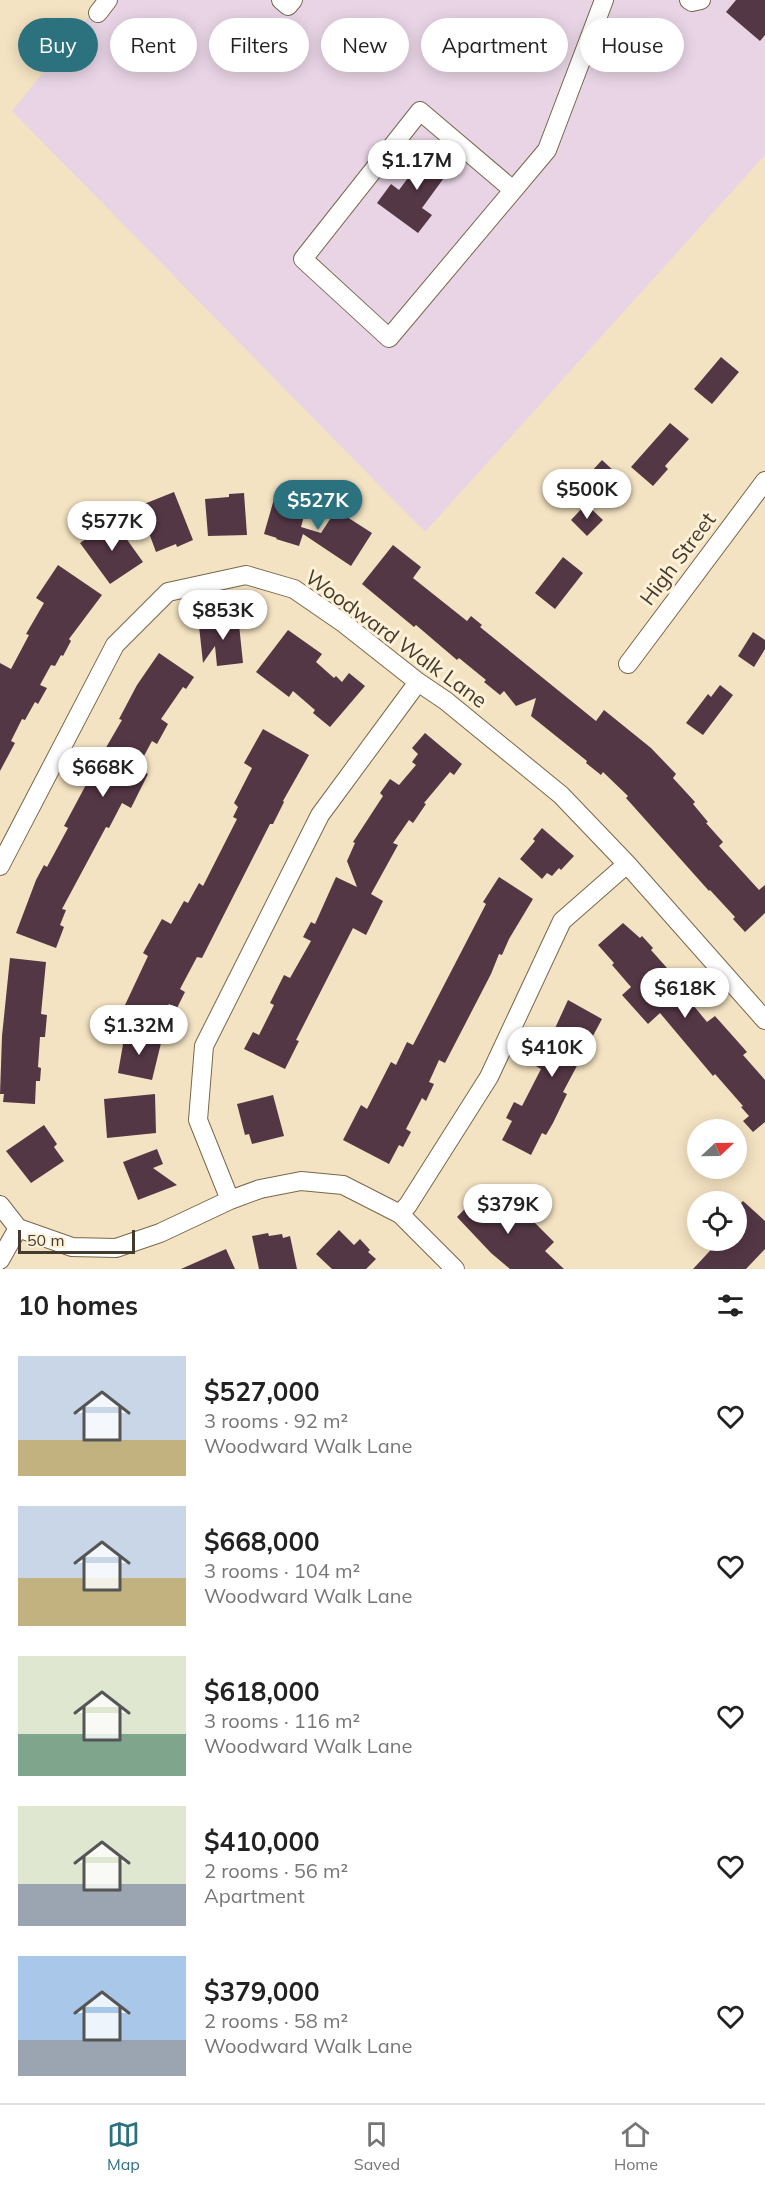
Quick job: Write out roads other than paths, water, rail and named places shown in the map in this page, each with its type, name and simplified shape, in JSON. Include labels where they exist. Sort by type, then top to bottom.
[{"type":"street","points":[[281,0],[288,6],[293,0]]},
{"type":"street","points":[[513,190],[420,111],[303,259],[389,338],[547,150],[603,0]]},
{"type":"street","points":[[689,0],[692,2],[701,0]]},
{"type":"street","name":"High Street","points":[[628,664],[765,481]]},
{"type":"street","name":"Woodward Walk Lane","points":[[0,866],[115,645],[168,592],[246,575],[294,589],[342,622],[418,682],[446,701],[561,795],[627,864],[765,1020]]},
{"type":"street","points":[[230,1200],[198,1120],[204,1046],[320,815],[418,682]]},
{"type":"street","points":[[400,1214],[408,1205],[489,1077],[562,921],[627,864]]},
{"type":"street","points":[[0,1205],[18,1228],[72,1247],[116,1248],[160,1233],[230,1200],[260,1189],[301,1181],[343,1185],[400,1214],[455,1269]]},
{"type":"street","points":[[0,1260],[18,1228]]}]
